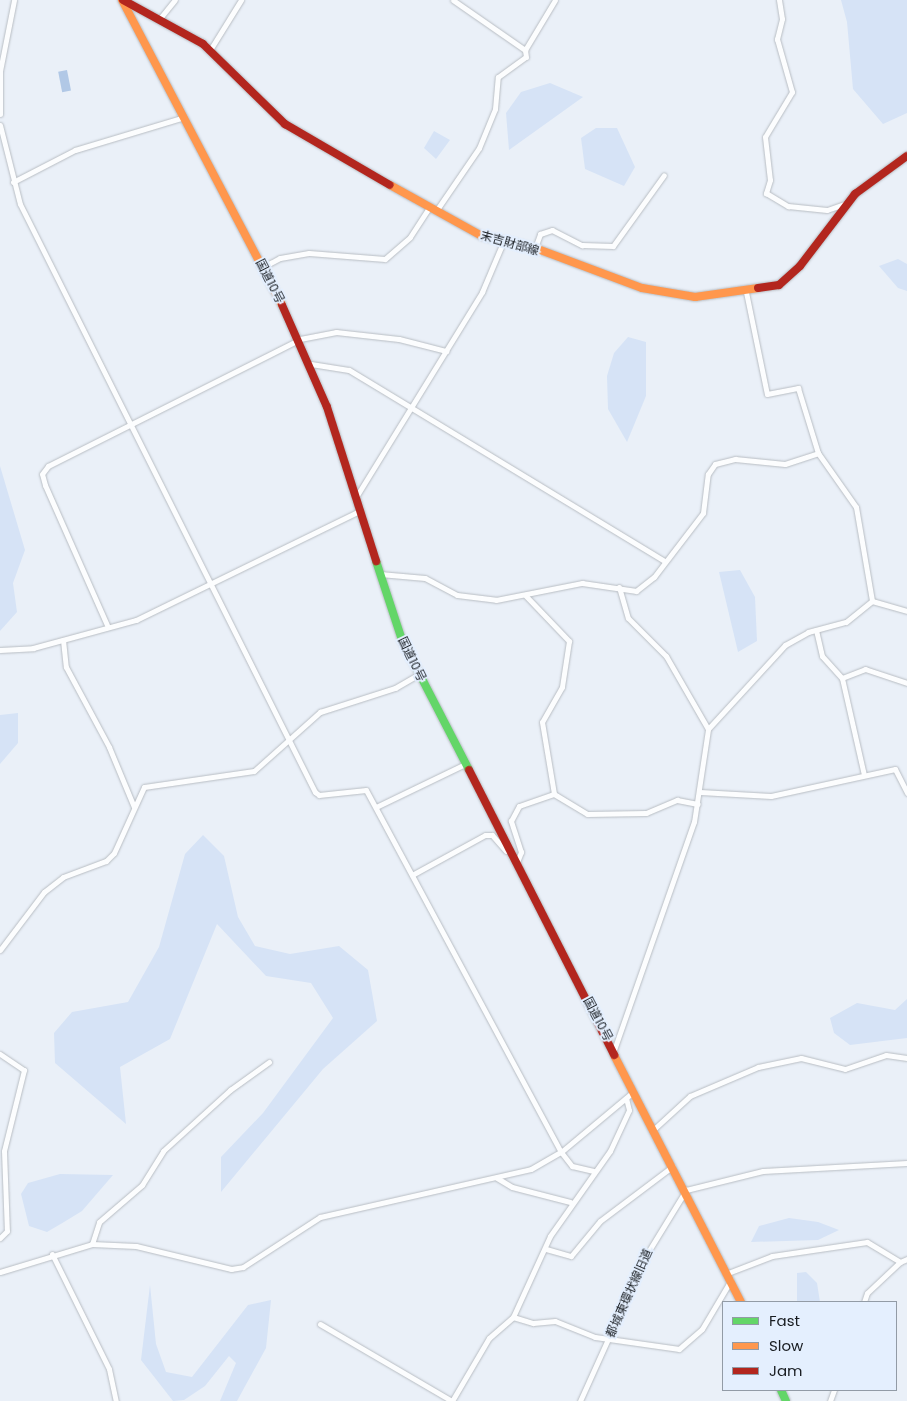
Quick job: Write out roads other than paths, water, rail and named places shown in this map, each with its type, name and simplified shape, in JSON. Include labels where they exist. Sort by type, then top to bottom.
[{"type":"main road","name":"末吉財部線","points":[[122,0],[161,17],[210,50],[286,124],[433,210],[482,236],[535,248],[642,288],[695,297],[746,292],[788,280],[846,203],[907,156]]},
{"type":"main road","name":"国道10号","points":[[122,0],[300,339],[311,364],[378,574],[419,674],[674,1166],[741,1301]]},
{"type":"street","points":[[0,114],[0,71],[14,0]]},
{"type":"street","points":[[161,17],[176,0]]},
{"type":"street","points":[[210,50],[241,0]]},
{"type":"street","points":[[454,0],[525,50]]},
{"type":"street","points":[[263,266],[280,258],[309,253],[385,259],[410,237],[433,210],[479,148],[495,108],[498,77],[524,59],[525,50],[555,0]]},
{"type":"street","points":[[779,0],[782,19],[777,39],[792,92],[765,137],[770,180],[766,192],[788,206],[827,210],[846,203]]},
{"type":"street","points":[[13,182],[76,150],[184,117]]},
{"type":"street","points":[[0,125],[13,182],[130,424],[286,738],[319,795],[366,790],[562,1152],[572,1166],[593,1171]]},
{"type":"street","points":[[535,248],[540,234],[552,230],[582,245],[613,246],[664,175]]},
{"type":"street","points":[[355,499],[482,292],[504,240]]},
{"type":"street","points":[[746,292],[767,394],[798,388],[818,453],[861,520],[872,601]]},
{"type":"street","points":[[107,625],[69,547],[42,474],[48,466],[300,339],[336,332],[400,339],[446,351]]},
{"type":"street","points":[[311,364],[349,370],[412,406],[665,561]]},
{"type":"street","points":[[378,574],[424,578],[457,595],[496,600],[582,583],[639,590],[665,561],[702,513],[708,474],[715,464],[735,459],[785,464],[818,453]]},
{"type":"street","points":[[0,650],[33,648],[107,625],[136,620],[359,511]]},
{"type":"street","points":[[619,587],[628,618],[666,656],[708,730]]},
{"type":"street","points":[[525,595],[569,641],[562,687],[542,722],[554,794],[587,814],[646,813],[677,800],[698,804]]},
{"type":"street","points":[[872,601],[907,612]]},
{"type":"street","points":[[614,1050],[698,804],[708,730],[775,653],[816,630],[846,622],[872,601]]},
{"type":"street","points":[[816,630],[822,656],[842,678],[864,775]]},
{"type":"street","points":[[63,640],[66,667],[109,747],[134,807]]},
{"type":"street","points":[[842,678],[865,669],[907,683]]},
{"type":"street","points":[[0,950],[50,887],[114,852],[134,807],[138,792],[152,784],[254,771],[286,738],[320,712],[395,688],[419,674]]},
{"type":"street","points":[[376,807],[466,764]]},
{"type":"street","points":[[700,792],[771,796],[894,769],[907,793]]},
{"type":"street","points":[[517,862],[521,852],[510,821],[519,806],[554,794]]},
{"type":"street","points":[[412,875],[485,835],[492,835],[512,853]]},
{"type":"street","points":[[0,1054],[24,1070],[4,1151],[7,1231],[0,1238]]},
{"type":"street","points":[[654,1129],[690,1096],[723,1079],[771,1063],[801,1058],[845,1069],[886,1055],[907,1058]]},
{"type":"street","points":[[92,1244],[99,1222],[142,1185],[163,1151],[230,1090],[269,1062]]},
{"type":"street","points":[[0,1272],[52,1254],[92,1244],[136,1246],[230,1269],[243,1267],[320,1217],[531,1169],[562,1152],[634,1091]]},
{"type":"street","points":[[320,1324],[452,1401],[489,1338],[512,1317],[570,1202],[610,1151],[629,1110],[626,1098]]},
{"type":"street","points":[[686,1190],[763,1171],[907,1163]]},
{"type":"street","points":[[546,1249],[571,1256],[600,1221],[674,1166]]},
{"type":"street","points":[[497,1178],[512,1188],[570,1202]]},
{"type":"street","name":"都城東環状線旧道","points":[[580,1401],[644,1257],[686,1190]]},
{"type":"street","points":[[512,1317],[533,1323],[554,1321],[609,1339],[667,1350],[689,1344],[729,1277],[772,1256],[867,1242],[900,1262]]},
{"type":"street","points":[[52,1254],[106,1362],[116,1401]]},
{"type":"street","points":[[864,1301],[867,1293],[900,1262],[907,1259]]}]
